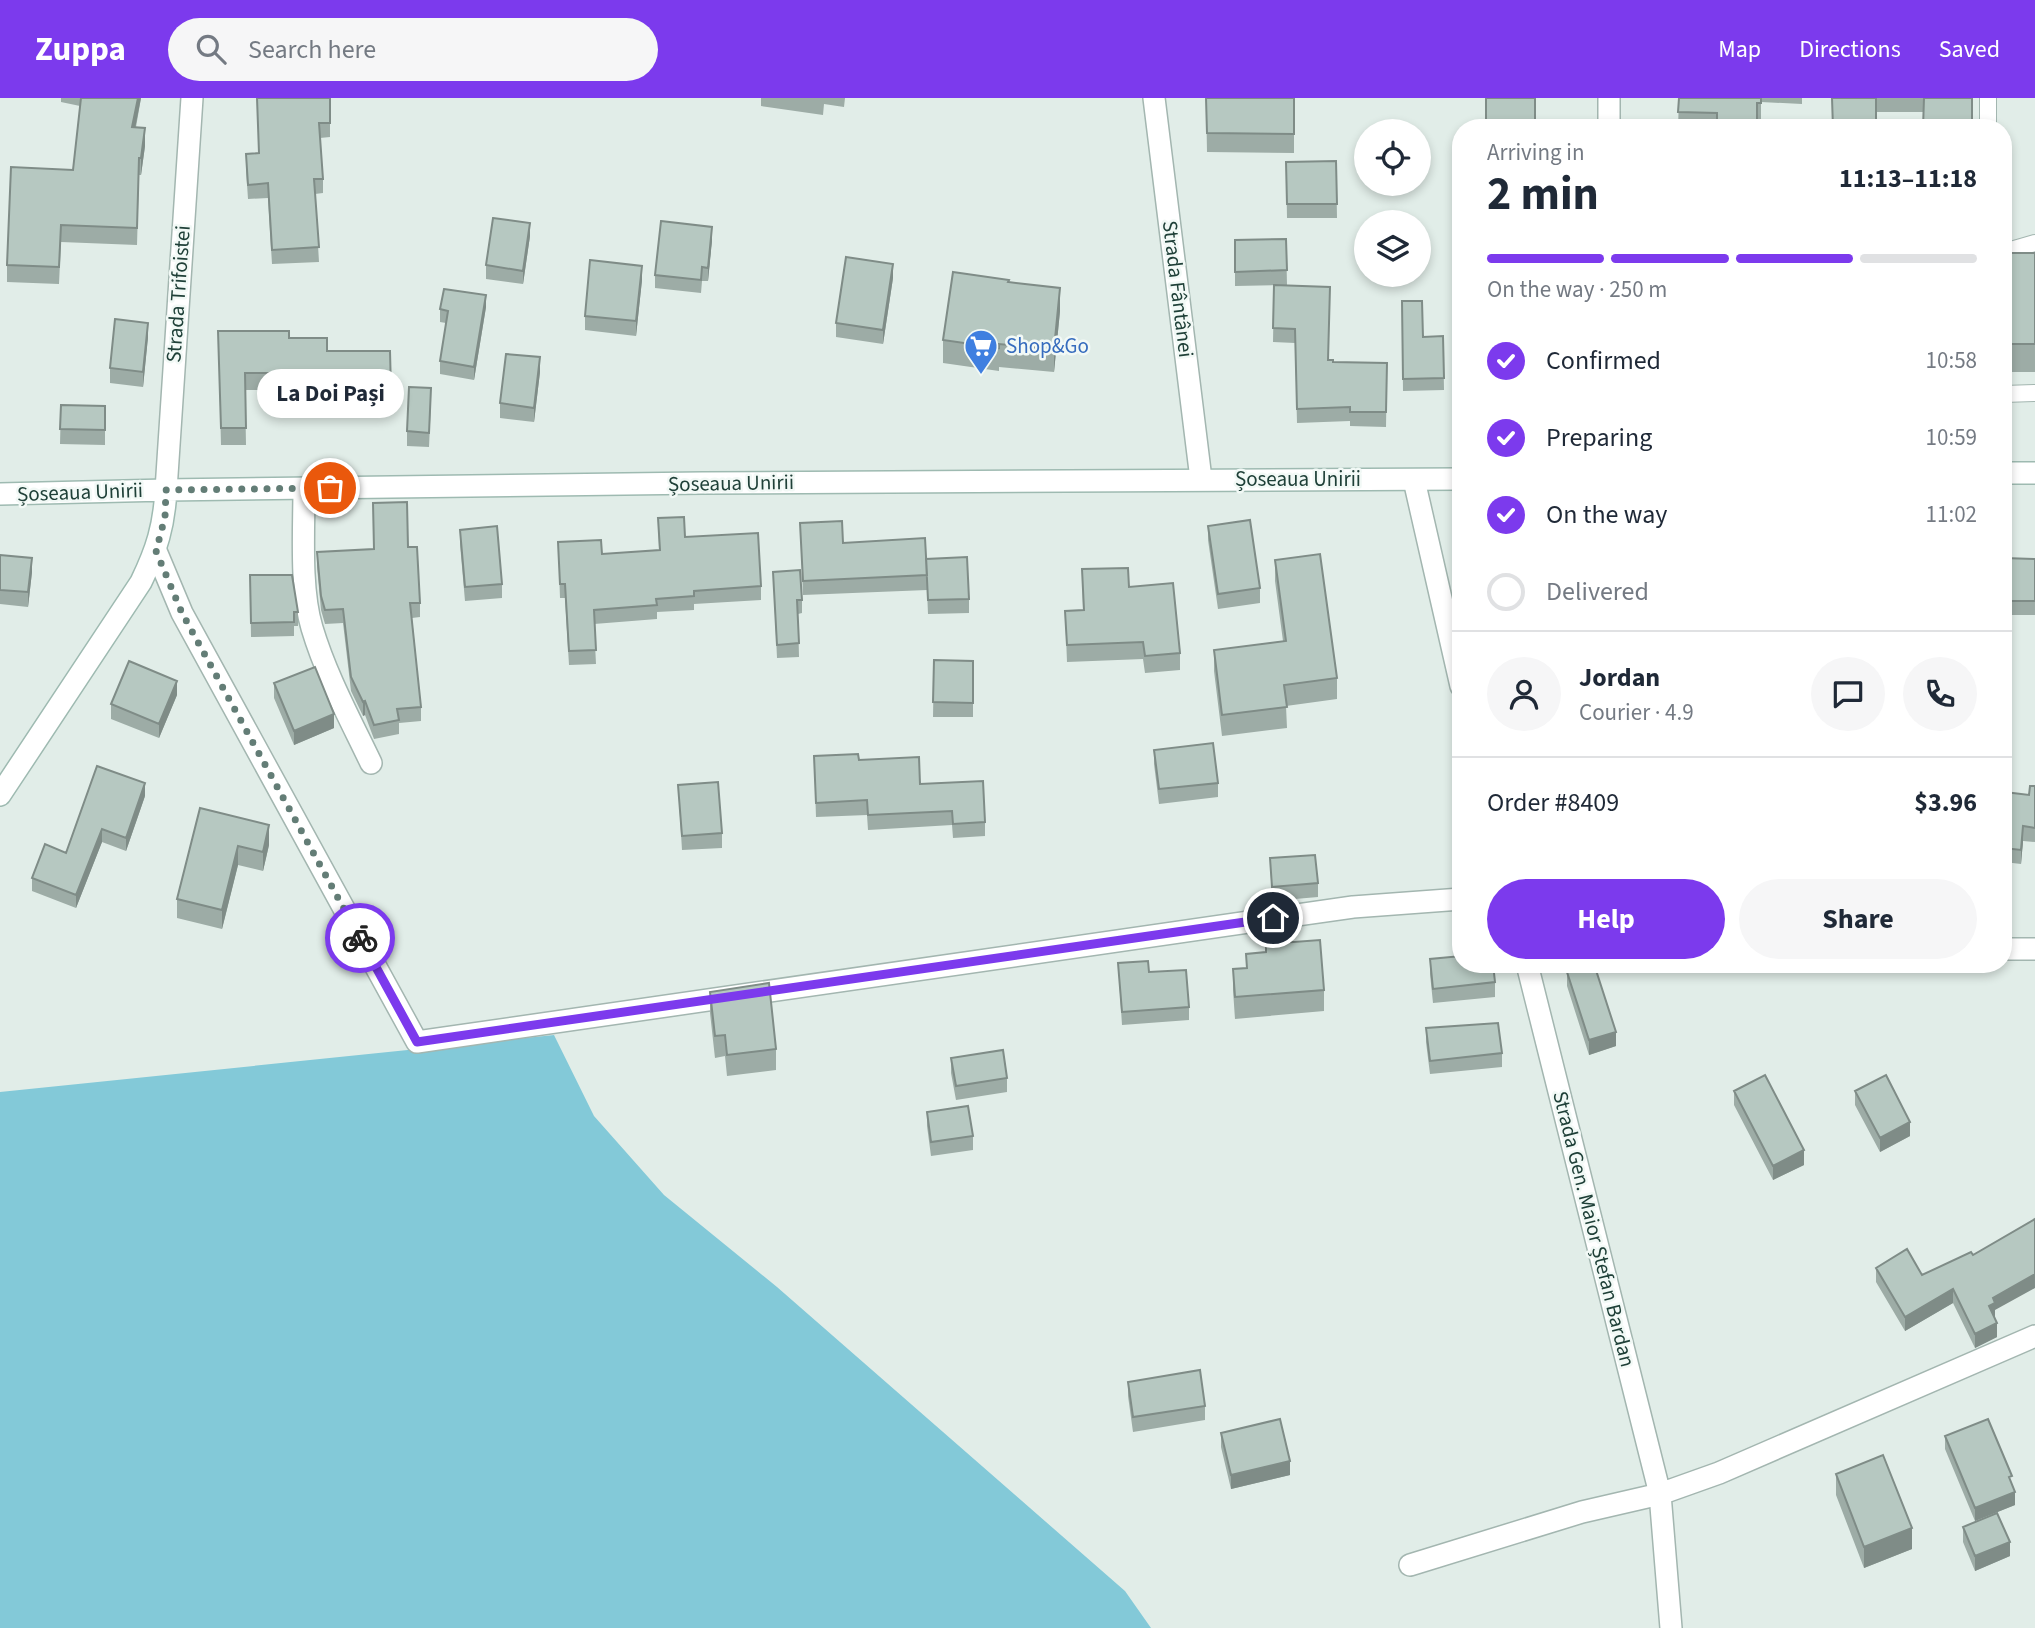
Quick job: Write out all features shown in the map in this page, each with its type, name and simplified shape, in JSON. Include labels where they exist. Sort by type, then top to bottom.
[{"type":"street","name":"Strada Trifoistei","points":[[0,795],[141,582],[156,551],[165,517],[192,98]]},
{"type":"street","name":"Strada Fântânei","points":[[1154,98],[1201,479]]},
{"type":"street","points":[[1609,98],[1609,119]]},
{"type":"street","points":[[2012,473],[2035,473]]},
{"type":"street","name":"Șoseaua Unirii","points":[[0,495],[304,488],[1201,479],[1452,479]]},
{"type":"street","points":[[1414,480],[1452,647]]},
{"type":"street","points":[[304,488],[307,599],[312,628],[337,691],[371,762]]},
{"type":"street","points":[[156,551],[182,613],[417,1042],[1353,907],[1452,900]]},
{"type":"street","points":[[2012,949],[2035,949]]},
{"type":"street","name":"Strada Gen. Maior Ștefan Bardan","points":[[1529,973],[1660,1494],[1671,1628]]},
{"type":"street","points":[[1410,1565],[1582,1512],[1660,1494],[1720,1473],[2035,1336]]},
{"type":"lane","points":[[1988,98],[1988,119]]},
{"type":"lane","points":[[2012,250],[2035,243]]},
{"type":"lane","points":[[2012,394],[2035,393]]},
{"type":"water","points":[[554,1035],[594,1116],[664,1195],[777,1287],[1125,1591],[1151,1628],[0,1628],[0,1092]]},
{"type":"building","points":[[81,98],[138,98],[132,127],[145,128],[139,158],[137,228],[61,225],[59,267],[7,265],[11,167],[73,170]]},
{"type":"building","points":[[257,98],[330,98],[330,123],[319,123],[323,179],[314,179],[319,247],[272,250],[268,183],[248,185],[246,154],[259,153]]},
{"type":"building","points":[[1206,98],[1294,98],[1294,134],[1207,133]]},
{"type":"building","points":[[1486,98],[1535,98],[1535,119],[1486,119]]},
{"type":"building","points":[[1679,98],[1761,98],[1761,103],[1757,103],[1757,119],[1717,119],[1717,113],[1678,112]]},
{"type":"building","points":[[1832,98],[1876,98],[1876,119],[1833,119]]},
{"type":"building","points":[[1924,98],[1972,98],[1972,119],[1923,119]]},
{"type":"building","points":[[1336,161],[1337,204],[1287,204],[1286,162]]},
{"type":"building","points":[[493,218],[530,223],[523,271],[486,265]]},
{"type":"building","points":[[661,221],[712,227],[708,268],[702,267],[701,280],[655,275]]},
{"type":"building","points":[[1286,239],[1287,270],[1235,272],[1235,240]]},
{"type":"building","points":[[2012,253],[2035,253],[2035,344],[2012,344]]},
{"type":"building","points":[[846,257],[893,264],[883,330],[836,323]]},
{"type":"building","points":[[590,260],[642,266],[636,321],[585,316]]},
{"type":"building","points":[[953,272],[1060,288],[1054,349],[999,344],[999,348],[943,340]]},
{"type":"building","points":[[1274,285],[1330,287],[1328,360],[1387,363],[1386,412],[1350,412],[1350,407],[1297,409],[1295,329],[1273,328]]},
{"type":"building","points":[[444,289],[486,295],[474,367],[440,361],[448,311],[440,309]]},
{"type":"building","points":[[1402,301],[1422,301],[1423,337],[1443,336],[1444,378],[1403,379]]},
{"type":"building","points":[[115,319],[148,323],[143,372],[110,368]]},
{"type":"building","points":[[218,331],[289,331],[289,338],[327,338],[327,351],[390,351],[391,390],[292,389],[292,373],[245,373],[246,428],[221,428]]},
{"type":"building","points":[[506,354],[540,357],[534,408],[500,403]]},
{"type":"building","points":[[409,387],[431,388],[429,433],[407,431]]},
{"type":"building","points":[[61,405],[105,406],[105,430],[60,429]]},
{"type":"building","points":[[407,502],[408,547],[417,547],[420,603],[410,603],[421,707],[397,709],[399,720],[374,725],[365,701],[363,702],[351,677],[343,609],[325,610],[317,552],[374,549],[373,503]]},
{"type":"building","points":[[684,517],[685,537],[758,533],[761,586],[694,591],[694,596],[656,599],[657,605],[594,610],[596,650],[569,651],[565,584],[560,584],[558,542],[601,540],[602,554],[660,550],[658,518]]},
{"type":"building","points":[[1250,520],[1260,588],[1218,594],[1208,526]]},
{"type":"building","points":[[842,521],[843,543],[925,538],[927,575],[803,581],[800,523]]},
{"type":"building","points":[[497,526],[502,584],[465,587],[460,530]]},
{"type":"building","points":[[1320,554],[1337,678],[1284,685],[1287,707],[1222,715],[1214,650],[1286,641],[1275,560]]},
{"type":"building","points":[[0,555],[32,558],[28,592],[0,590]]},
{"type":"building","points":[[967,557],[969,599],[928,600],[926,559]]},
{"type":"building","points":[[2012,558],[2035,559],[2035,601],[2012,601]]},
{"type":"building","points":[[1128,568],[1129,587],[1173,583],[1180,653],[1145,656],[1143,642],[1067,645],[1065,611],[1084,610],[1082,569]]},
{"type":"building","points":[[800,570],[802,600],[797,600],[799,643],[777,645],[773,572]]},
{"type":"building","points":[[250,575],[292,575],[298,612],[294,612],[294,622],[251,623]]},
{"type":"building","points":[[934,660],[973,661],[973,703],[933,702]]},
{"type":"building","points":[[129,661],[177,681],[159,724],[111,704]]},
{"type":"building","points":[[315,667],[334,714],[294,731],[274,683]]},
{"type":"building","points":[[1213,743],[1218,783],[1159,789],[1154,750]]},
{"type":"building","points":[[858,754],[859,760],[919,757],[920,784],[983,781],[985,822],[953,824],[952,811],[868,815],[867,800],[816,803],[814,756]]},
{"type":"building","points":[[97,766],[145,783],[126,838],[102,829],[76,895],[32,878],[45,844],[66,853]]},
{"type":"building","points":[[718,782],[722,833],[682,836],[678,785]]},
{"type":"building","points":[[2030,786],[2035,786],[2035,828],[2023,826],[2021,850],[2012,849],[2012,793],[2029,795]]},
{"type":"building","points":[[200,808],[269,825],[263,852],[238,846],[222,910],[177,899]]},
{"type":"building","points":[[1315,855],[1318,883],[1272,887],[1270,858]]},
{"type":"building","points":[[1320,940],[1324,990],[1235,997],[1233,969],[1247,968],[1246,954],[1266,952],[1266,944]]},
{"type":"building","points":[[1452,957],[1452,973],[1494,973],[1495,982],[1433,989],[1430,959]]},
{"type":"building","points":[[1148,961],[1149,972],[1186,970],[1189,1007],[1122,1012],[1118,963]]},
{"type":"building","points":[[1567,973],[1597,973],[1616,1032],[1589,1040]]},
{"type":"building","points":[[769,983],[776,1049],[727,1055],[725,1035],[715,1036],[710,992]]},
{"type":"building","points":[[1498,1023],[1502,1053],[1430,1061],[1426,1028]]},
{"type":"building","points":[[1003,1050],[1007,1078],[956,1086],[951,1058]]},
{"type":"building","points":[[1765,1075],[1804,1150],[1773,1166],[1734,1091]]},
{"type":"building","points":[[1886,1075],[1910,1122],[1880,1138],[1855,1091]]},
{"type":"building","points":[[968,1106],[973,1136],[931,1142],[927,1112]]},
{"type":"building","points":[[2035,1219],[2035,1274],[1993,1298],[1995,1303],[1989,1306],[1997,1323],[1975,1334],[1953,1289],[1905,1317],[1876,1268],[1907,1249],[1922,1275],[1971,1252],[1973,1255]]},
{"type":"building","points":[[1200,1370],[1205,1406],[1133,1417],[1128,1382]]},
{"type":"building","points":[[1280,1419],[1290,1461],[1231,1475],[1221,1433]]},
{"type":"building","points":[[1988,1419],[2012,1476],[2009,1477],[2015,1492],[1975,1508],[1945,1436]]},
{"type":"building","points":[[1883,1455],[1912,1528],[1864,1547],[1836,1474]]},
{"type":"building","points":[[1997,1513],[2010,1542],[1975,1556],[1963,1527]]},
{"type":"way so far","points":[[330,488],[166,490],[165,517],[156,551],[182,613],[360,938]]},
{"type":"place","name":"Shop&Go","points":[[981,376]]},
{"type":"place","name":"La Doi Pași","points":[[330,488]]},
{"type":"route","points":[[360,938],[417,1042],[1273,918]]}]
